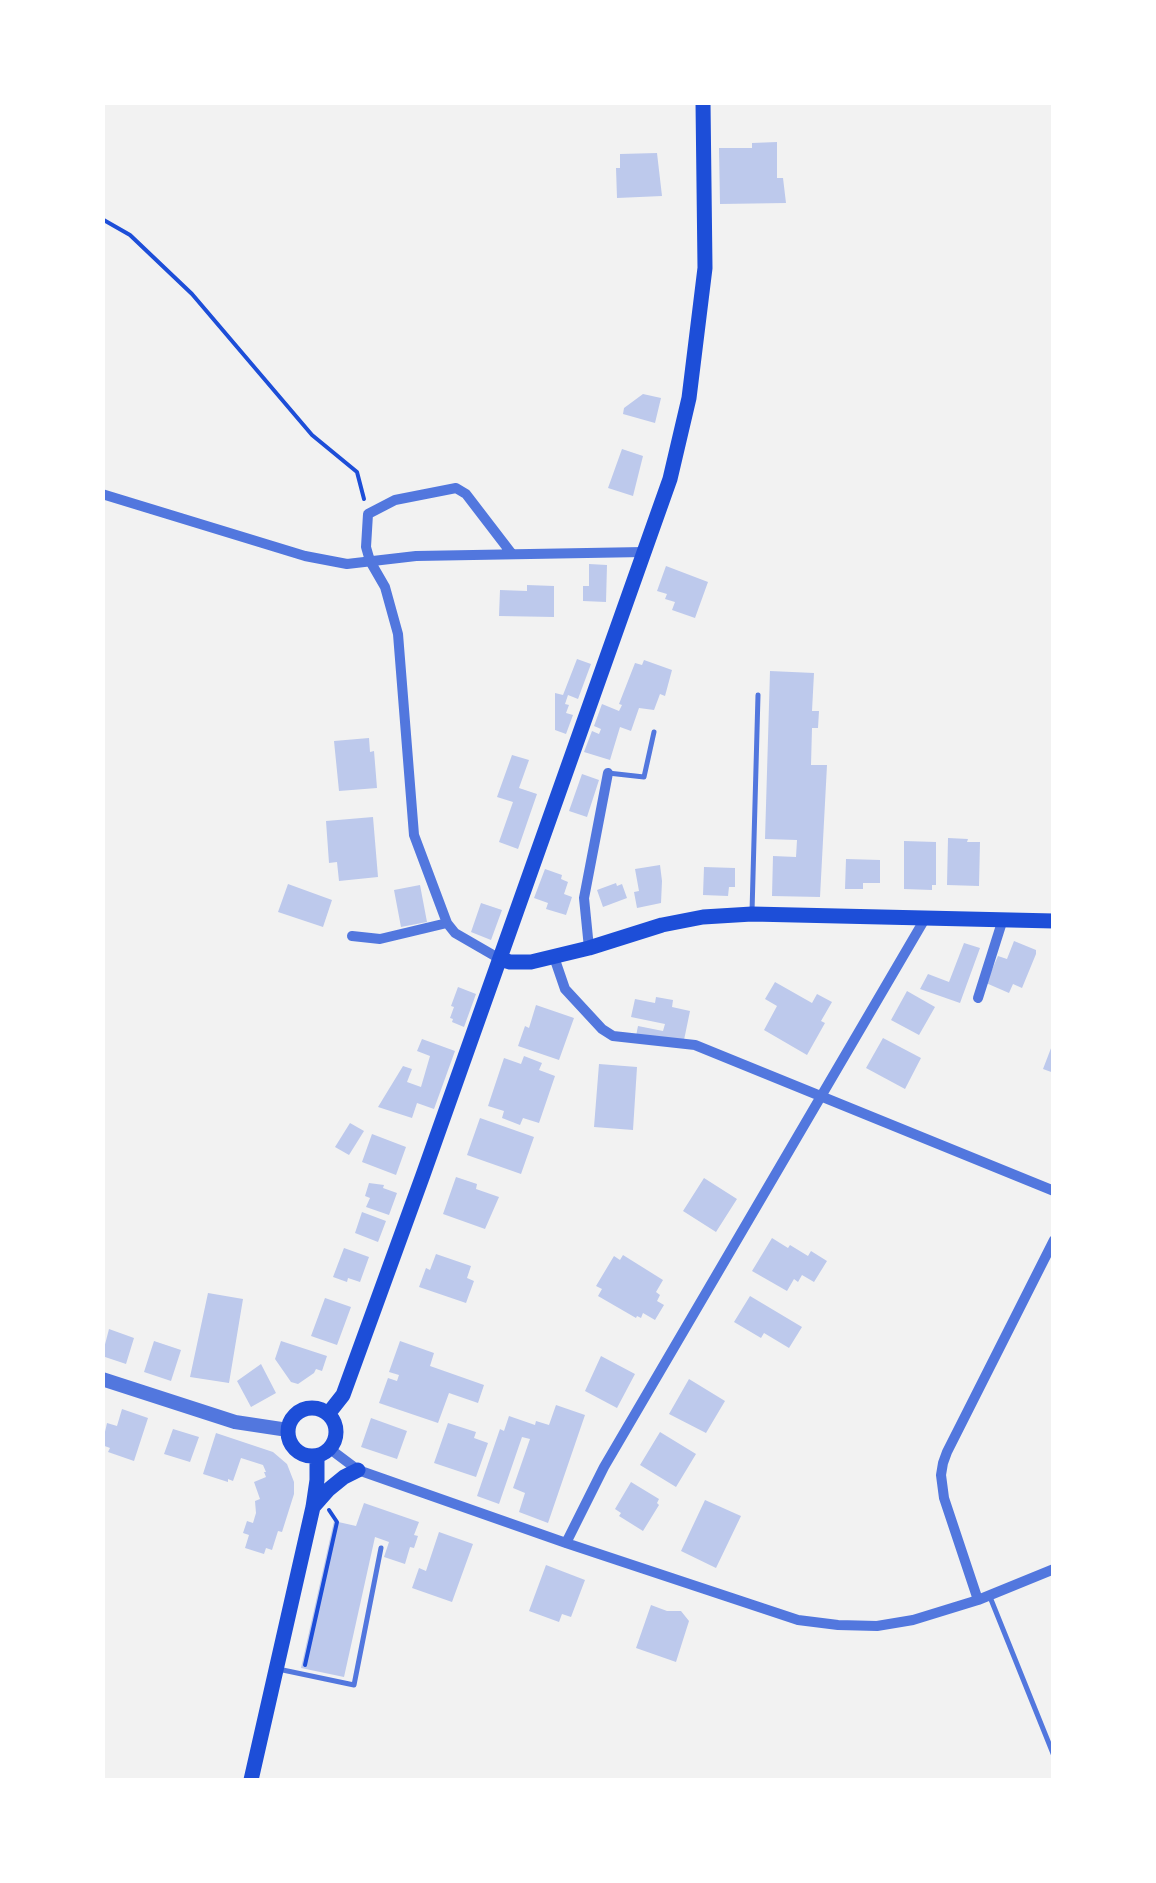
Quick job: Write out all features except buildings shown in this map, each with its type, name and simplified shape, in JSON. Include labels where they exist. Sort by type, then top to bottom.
[{"type":"main road","points":[[328,1414],[342,1395],[670,479],[689,398],[705,268],[703,102]]},
{"type":"main road","points":[[500,959],[531,962],[662,925],[752,914],[1054,921]]},
{"type":"main road","points":[[314,1408],[328,1414],[336,1427],[334,1442],[323,1452],[309,1456],[296,1450],[288,1438],[290,1423],[300,1412],[314,1408]]},
{"type":"main road","points":[[251,1780],[323,1452]]},
{"type":"main road","points":[[313,1507],[328,1490],[358,1470]]},
{"type":"street","points":[[500,959],[455,933],[446,923],[414,834],[398,634],[385,587],[366,547],[368,514],[395,500],[456,488],[466,494],[512,554]]},
{"type":"street","points":[[102,494],[305,556],[347,564],[416,556],[644,552]]},
{"type":"street","points":[[590,948],[584,898],[608,773]]},
{"type":"street","points":[[566,1543],[604,1467],[926,918]]},
{"type":"street","points":[[978,998],[1003,919]]},
{"type":"street","points":[[352,936],[380,939],[446,923]]},
{"type":"street","points":[[554,957],[565,989],[613,1036],[694,1045],[1054,1191]]},
{"type":"street","points":[[984,1598],[944,1498],[943,1464],[1054,1240]]},
{"type":"street","points":[[102,1380],[235,1422],[288,1430]]},
{"type":"street","points":[[323,1452],[358,1470],[798,1620],[877,1626],[913,1620],[984,1598],[1054,1569]]},
{"type":"lane","points":[[752,914],[758,695]]},
{"type":"lane","points":[[608,773],[644,777],[654,732]]},
{"type":"lane","points":[[276,1668],[354,1685],[381,1548]]},
{"type":"lane","points":[[984,1598],[1054,1756]]},
{"type":"path","points":[[102,218],[130,235],[192,294],[312,435],[357,472],[368,514]]},
{"type":"path","points":[[304,1668],[332,1530],[337,1522]]}]
